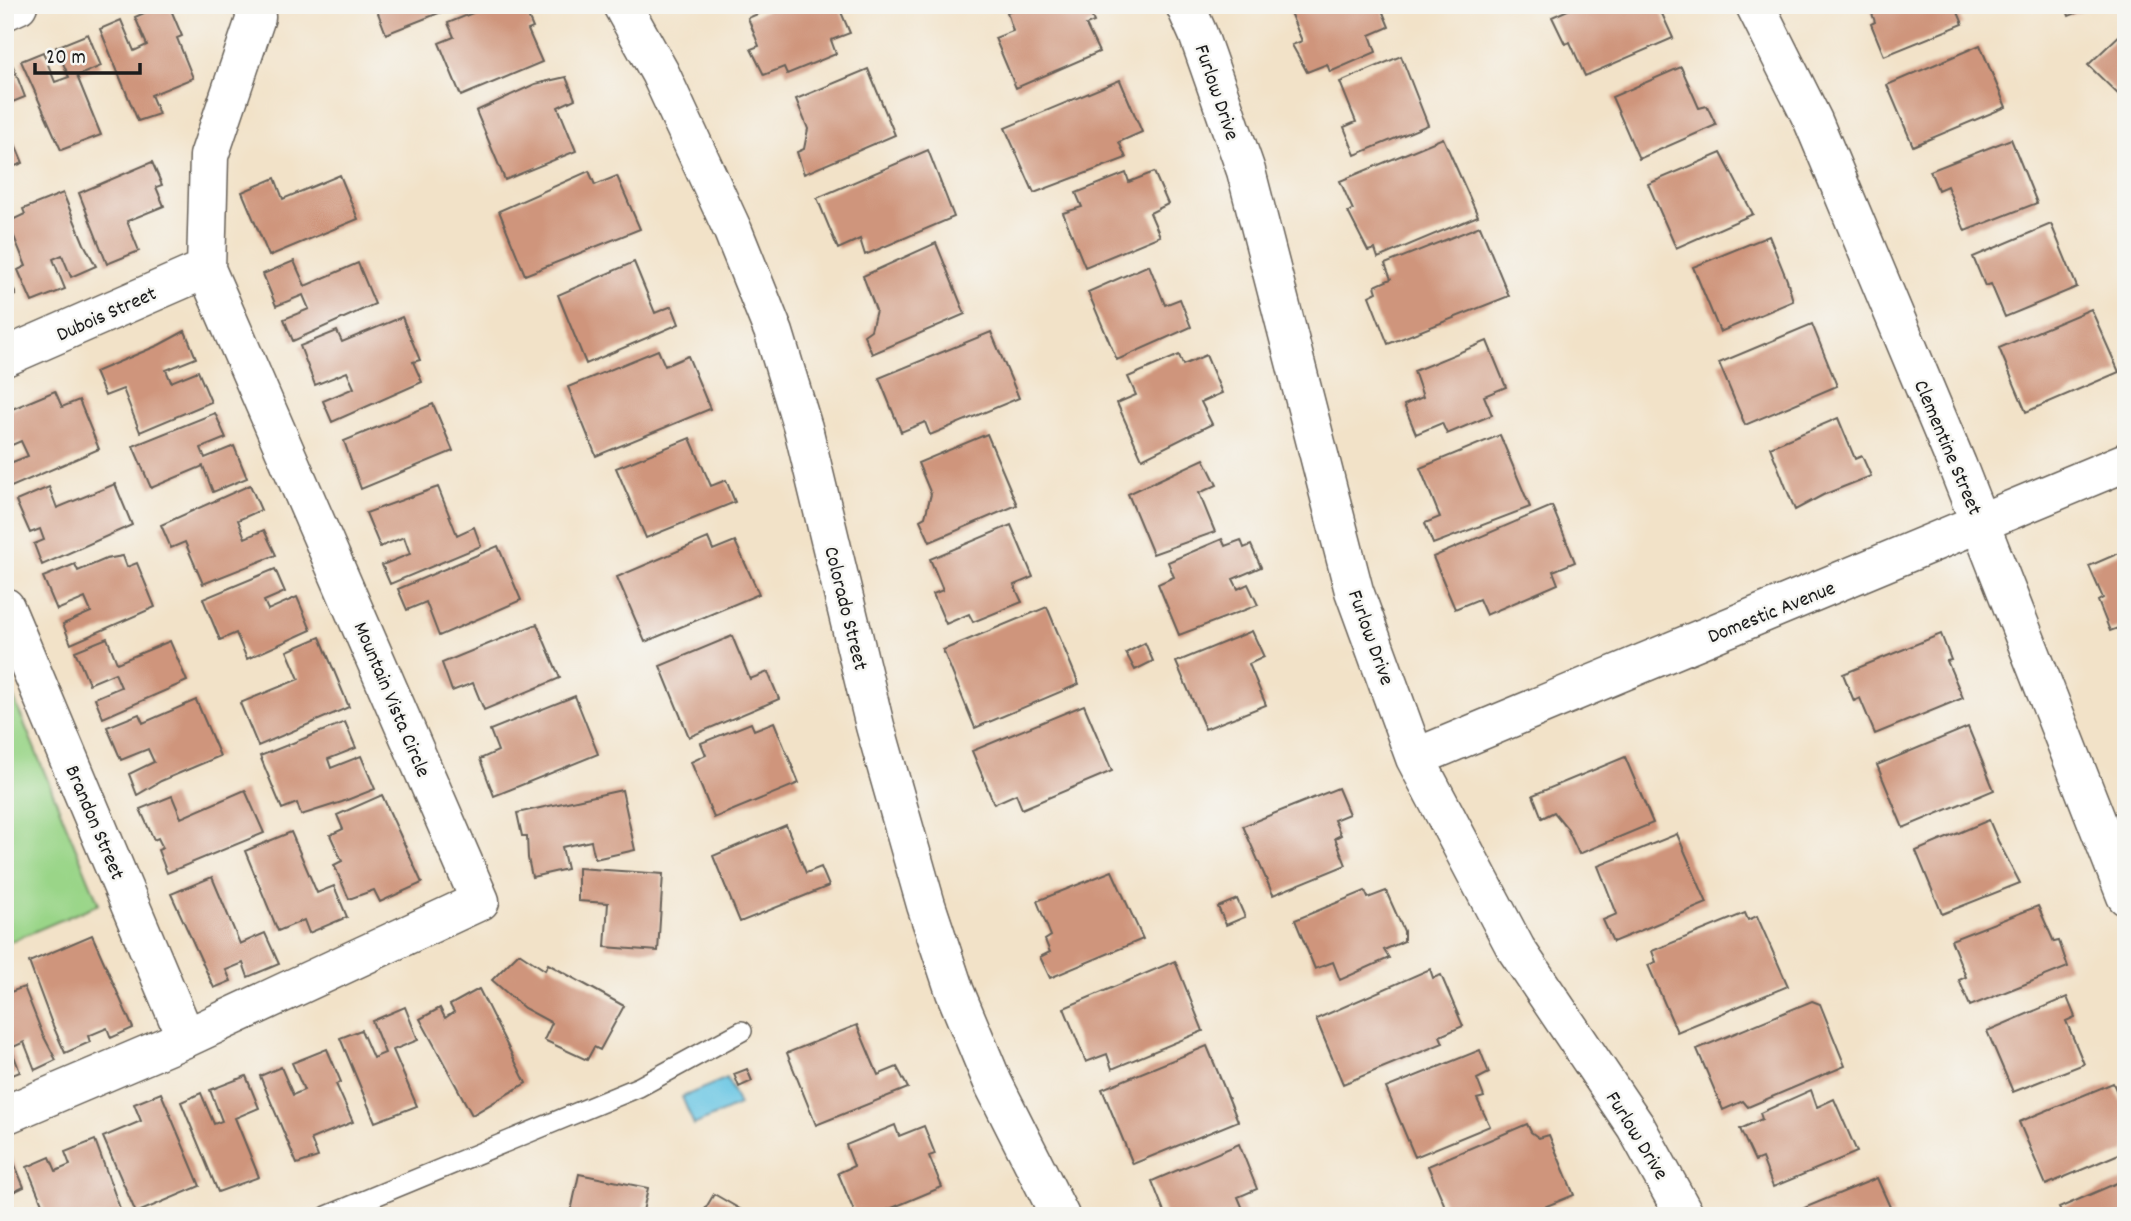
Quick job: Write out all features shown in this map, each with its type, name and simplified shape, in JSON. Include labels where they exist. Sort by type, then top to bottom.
[{"type":"street","points":[[5,11],[19,5]]},
{"type":"street","name":"Mountain Vista Circle","points":[[5,1115],[186,1038],[480,901],[206,269],[209,156],[256,17],[252,5]]},
{"type":"street","name":"Colorado Street","points":[[622,5],[666,85],[733,231],[774,333],[803,428],[875,726],[934,930],[955,992],[993,1083],[1060,1216]]},
{"type":"street","name":"Furlow Drive","points":[[1185,5],[1198,34],[1246,172],[1354,591],[1415,758],[1516,949],[1636,1127],[1685,1216]]},
{"type":"street","name":"Clementine Street","points":[[1755,5],[1813,121],[1981,524],[2126,896]]},
{"type":"street","name":"Dubois Street","points":[[5,357],[206,269]]},
{"type":"street","name":"Domestic Avenue","points":[[1415,758],[2126,462]]},
{"type":"street","name":"Brandon Street","points":[[5,607],[186,1038]]},
{"type":"lane","points":[[327,1216],[639,1087],[742,1031]]},
{"type":"green space","points":[[5,677],[99,904],[5,944]]},
{"type":"water","points":[[727,1078],[739,1105],[694,1125],[682,1097]]},
{"type":"building","points":[[162,5],[169,5],[182,36],[177,38],[193,78],[151,95],[159,114],[138,121],[100,29],[121,20],[134,51],[147,45],[135,17]]},
{"type":"building","points":[[375,5],[459,5],[386,34]]},
{"type":"building","points":[[492,5],[523,5],[533,28],[528,30],[542,62],[461,96],[439,43],[454,37],[448,23]]},
{"type":"building","points":[[779,5],[838,5],[850,33],[831,40],[836,54],[787,74],[784,67],[764,75],[751,49],[759,46],[748,18]]},
{"type":"building","points":[[1023,5],[1087,5],[1094,22],[1086,25],[1099,52],[1016,88],[995,38],[1013,31],[1007,12]]},
{"type":"building","points":[[1301,5],[1380,5],[1389,27],[1370,35],[1376,52],[1330,72],[1327,64],[1307,72],[1292,45],[1302,41],[1289,10]]},
{"type":"building","points":[[1579,5],[1658,5],[1673,38],[1585,76],[1570,42],[1565,44],[1552,17]]},
{"type":"building","points":[[1869,5],[1955,5],[1963,24],[1884,56],[1871,24],[1875,22]]},
{"type":"building","points":[[2065,5],[2096,5],[2069,16]]},
{"type":"building","points":[[2126,29],[2126,102],[2088,65]]},
{"type":"building","points":[[88,34],[101,66],[77,76],[101,135],[61,150],[21,61],[43,52],[55,82],[69,77],[56,47]]},
{"type":"building","points":[[1980,45],[2006,107],[1913,146],[1887,85]]},
{"type":"building","points":[[1401,56],[1428,125],[1355,155],[1344,127],[1356,122],[1340,82]]},
{"type":"building","points":[[13,66],[25,97],[5,105],[5,69]]},
{"type":"building","points":[[1681,67],[1699,108],[1707,106],[1716,125],[1639,159],[1612,97]]},
{"type":"building","points":[[868,69],[895,135],[804,174],[797,152],[804,149],[808,129],[796,99]]},
{"type":"building","points":[[566,77],[575,99],[558,107],[576,151],[505,180],[476,111],[535,84]]},
{"type":"building","points":[[1120,80],[1142,132],[1119,142],[1126,158],[1034,193],[1005,128]]},
{"type":"building","points":[[5,120],[23,163],[5,170]]},
{"type":"building","points":[[1443,138],[1478,216],[1378,258],[1375,249],[1368,251],[1348,212],[1353,210],[1340,181]]},
{"type":"building","points":[[2011,139],[2037,203],[1965,231],[1947,186],[1938,190],[1930,171]]},
{"type":"building","points":[[928,150],[954,217],[865,255],[860,239],[838,249],[817,198]]},
{"type":"building","points":[[1721,153],[1753,214],[1676,248],[1648,184]]},
{"type":"building","points":[[152,162],[162,185],[156,187],[164,206],[127,221],[139,251],[107,264],[79,193]]},
{"type":"building","points":[[589,171],[595,185],[617,176],[640,229],[525,275],[499,211]]},
{"type":"building","points":[[1154,172],[1168,204],[1150,213],[1160,236],[1085,267],[1063,213],[1082,207],[1076,193],[1126,173],[1129,182]]},
{"type":"building","points":[[340,175],[358,219],[269,256],[242,192],[275,178],[283,199]]},
{"type":"building","points":[[63,193],[96,266],[71,277],[62,255],[53,259],[65,289],[32,302],[18,270],[26,266],[8,222],[25,214],[23,209]]},
{"type":"building","points":[[2051,224],[2077,287],[2005,317],[1991,284],[1985,286],[1973,257]]},
{"type":"building","points":[[1480,226],[1509,296],[1388,344],[1369,296],[1377,292],[1375,286],[1391,279],[1385,264]]},
{"type":"building","points":[[1769,236],[1793,301],[1720,332],[1693,267]]},
{"type":"building","points":[[936,243],[965,314],[872,354],[864,335],[871,330],[876,310],[863,276]]},
{"type":"building","points":[[294,261],[305,286],[358,263],[375,304],[293,341],[284,319],[309,309],[303,295],[276,306],[263,274]]},
{"type":"building","points":[[634,262],[655,313],[672,306],[679,324],[586,364],[558,295]]},
{"type":"building","points":[[1149,265],[1165,305],[1180,299],[1191,327],[1117,360],[1088,292]]},
{"type":"building","points":[[5,269],[16,295],[5,299]]},
{"type":"building","points":[[2091,309],[2119,372],[2026,412],[1999,348]]},
{"type":"building","points":[[402,317],[420,360],[413,362],[422,382],[332,422],[323,401],[354,388],[347,372],[315,385],[300,346],[337,331],[342,342]]},
{"type":"building","points":[[1812,324],[1837,386],[1745,425],[1719,363]]},
{"type":"building","points":[[185,331],[196,358],[166,370],[171,382],[198,371],[211,402],[140,432],[123,389],[105,396],[95,372]]},
{"type":"building","points":[[991,332],[1019,398],[930,435],[925,422],[901,432],[879,378]]},
{"type":"building","points":[[1487,341],[1506,387],[1484,396],[1492,415],[1447,434],[1442,423],[1416,434],[1404,405],[1423,397],[1414,371]]},
{"type":"building","points":[[658,350],[665,366],[688,356],[710,409],[596,456],[568,387]]},
{"type":"building","points":[[1179,355],[1183,365],[1206,355],[1222,393],[1201,402],[1212,424],[1142,459],[1117,403],[1136,395],[1128,377]]},
{"type":"building","points":[[55,391],[62,407],[79,400],[99,449],[9,488],[5,478],[5,465],[28,456],[21,441],[5,448],[5,412]]},
{"type":"building","points":[[433,404],[453,451],[361,489],[344,441]]},
{"type":"building","points":[[215,413],[226,438],[201,448],[205,458],[234,446],[247,478],[213,492],[203,466],[151,488],[133,446]]},
{"type":"building","points":[[1838,418],[1855,459],[1862,456],[1871,476],[1823,495],[1795,510],[1770,447]]},
{"type":"building","points":[[987,434],[1017,505],[930,542],[920,520],[925,517],[931,494],[918,463]]},
{"type":"building","points":[[1500,435],[1530,507],[1433,544],[1425,523],[1440,517],[1420,468]]},
{"type":"building","points":[[690,438],[711,486],[726,480],[735,502],[646,538],[616,468]]},
{"type":"building","points":[[1204,459],[1217,485],[1199,493],[1215,532],[1153,554],[1128,494]]},
{"type":"building","points":[[115,484],[132,525],[42,565],[34,544],[44,540],[40,529],[30,533],[16,501],[49,487],[57,508]]},
{"type":"building","points":[[250,485],[261,510],[238,520],[245,538],[264,530],[276,555],[203,584],[185,542],[171,548],[161,525]]},
{"type":"building","points":[[438,487],[457,535],[474,527],[481,546],[390,584],[382,565],[410,554],[404,537],[380,547],[366,513]]},
{"type":"building","points":[[1552,506],[1575,562],[1553,571],[1558,584],[1486,615],[1479,599],[1455,609],[1433,557]]},
{"type":"building","points":[[1011,525],[1033,577],[1014,585],[1022,602],[973,622],[969,614],[946,624],[933,594],[943,590],[930,559]]},
{"type":"building","points":[[708,538],[713,550],[735,541],[759,594],[645,642],[617,577]]},
{"type":"building","points":[[1222,539],[1225,546],[1241,540],[1244,548],[1251,545],[1261,567],[1233,579],[1238,589],[1248,584],[1258,605],[1179,635],[1158,584],[1174,577],[1168,562]]},
{"type":"building","points":[[498,546],[521,600],[439,636],[426,602],[407,610],[398,589]]},
{"type":"building","points":[[2126,550],[2126,625],[2110,631],[2098,601],[2103,598],[2089,566]]},
{"type":"building","points":[[123,556],[127,567],[137,563],[155,607],[71,644],[63,624],[91,612],[85,598],[57,610],[43,577],[75,564],[78,571],[106,559]]},
{"type":"building","points":[[275,569],[285,592],[264,601],[268,610],[297,597],[311,630],[247,659],[236,633],[220,640],[203,599]]},
{"type":"building","points":[[1047,607],[1079,684],[975,728],[943,650]]},
{"type":"building","points":[[537,624],[560,678],[484,710],[473,683],[452,691],[442,663]]},
{"type":"building","points":[[1252,631],[1264,657],[1249,664],[1266,705],[1205,729],[1176,662]]},
{"type":"building","points":[[1941,634],[1951,660],[1947,661],[1963,698],[1875,734],[1860,698],[1854,701],[1843,674]]},
{"type":"building","points":[[732,636],[750,679],[768,672],[779,699],[689,737],[660,666]]},
{"type":"building","points":[[320,637],[349,707],[258,746],[240,703],[299,679],[287,651]]},
{"type":"building","points":[[107,638],[117,663],[170,641],[187,681],[103,718],[95,698],[121,687],[115,673],[89,684],[75,651]]},
{"type":"building","points":[[1145,643],[1153,661],[1135,670],[1126,653]]},
{"type":"building","points":[[575,696],[598,754],[494,796],[480,759],[498,751],[490,730]]},
{"type":"building","points":[[196,700],[220,756],[161,781],[137,795],[129,774],[154,762],[148,749],[121,760],[107,727],[139,714],[143,723]]},
{"type":"building","points":[[1084,705],[1112,771],[1022,809],[1016,794],[994,804],[972,751]]},
{"type":"building","points":[[345,722],[356,748],[328,759],[331,768],[361,756],[375,789],[301,815],[297,803],[282,809],[260,756]]},
{"type":"building","points":[[774,722],[799,783],[714,818],[691,762],[706,755],[701,743],[751,723],[754,730]]},
{"type":"building","points":[[1968,727],[1994,790],[1903,828],[1877,765]]},
{"type":"building","points":[[1625,757],[1653,823],[1579,854],[1567,828],[1554,812],[1542,818],[1533,795]]},
{"type":"building","points":[[1338,788],[1349,814],[1334,820],[1341,835],[1335,838],[1346,865],[1273,895],[1243,826]]},
{"type":"building","points":[[245,790],[264,833],[167,873],[158,850],[163,848],[158,838],[154,840],[140,809],[172,796],[181,818]]},
{"type":"building","points":[[622,790],[635,850],[595,859],[591,841],[562,847],[567,869],[532,877],[527,836],[522,836],[517,813]]},
{"type":"building","points":[[382,795],[422,883],[380,902],[374,890],[349,899],[334,865],[342,861],[330,835],[343,829],[337,815]]},
{"type":"building","points":[[1989,820],[2020,883],[1942,914],[1916,851]]},
{"type":"building","points":[[786,825],[806,873],[821,867],[829,886],[740,922],[713,856]]},
{"type":"building","points":[[291,832],[317,893],[334,886],[347,917],[309,933],[304,920],[278,931],[245,851]]},
{"type":"building","points":[[1677,834],[1707,903],[1613,942],[1603,920],[1617,914],[1598,866]]},
{"type":"building","points":[[578,868],[663,874],[658,951],[605,947],[608,903],[578,901]]},
{"type":"building","points":[[1112,871],[1143,939],[1050,978],[1040,957],[1050,952],[1045,940],[1051,936],[1037,901]]},
{"type":"building","points":[[212,877],[240,944],[265,933],[279,964],[248,977],[243,963],[226,970],[231,981],[214,988],[171,894]]},
{"type":"building","points":[[1365,891],[1368,898],[1386,891],[1404,931],[1404,941],[1384,950],[1389,958],[1340,980],[1333,962],[1315,969],[1295,920]]},
{"type":"building","points":[[1237,899],[1245,917],[1226,925],[1218,907]]},
{"type":"building","points":[[2038,906],[2054,942],[2059,941],[2068,967],[1970,1006],[1959,980],[1966,977],[1951,940]]},
{"type":"building","points":[[1745,913],[1748,920],[1757,916],[1788,986],[1677,1032],[1648,965],[1656,962],[1652,951]]},
{"type":"building","points":[[92,935],[133,1028],[111,1038],[107,1028],[88,1036],[90,1042],[65,1053],[29,962]]},
{"type":"building","points":[[519,953],[545,970],[548,964],[624,1006],[600,1050],[594,1047],[587,1060],[544,1040],[552,1023],[524,1008],[492,980]]},
{"type":"building","points":[[1175,961],[1203,1031],[1112,1069],[1107,1054],[1086,1062],[1064,1008]]},
{"type":"building","points":[[1430,969],[1433,978],[1441,975],[1463,1026],[1440,1036],[1443,1043],[1343,1084],[1316,1019]]},
{"type":"building","points":[[24,987],[56,1060],[35,1070],[24,1042],[11,1048],[20,1072],[5,1078],[5,994]]},
{"type":"building","points":[[479,989],[526,1083],[472,1115],[420,1019],[440,1008],[445,1018],[454,1012],[450,1005]]},
{"type":"building","points":[[2067,997],[2075,1017],[2066,1021],[2084,1064],[2013,1092],[1987,1031]]},
{"type":"building","points":[[1812,1001],[1820,1004],[1845,1066],[1748,1107],[1743,1101],[1723,1110],[1697,1049]]},
{"type":"building","points":[[405,1007],[418,1040],[393,1050],[417,1106],[375,1122],[340,1038],[361,1030],[373,1058],[385,1053],[372,1021]]},
{"type":"building","points":[[857,1025],[878,1075],[897,1067],[908,1088],[816,1125],[787,1053]]},
{"type":"building","points":[[1207,1046],[1238,1121],[1133,1164],[1102,1089]]},
{"type":"building","points":[[327,1049],[341,1082],[336,1084],[353,1122],[311,1139],[318,1157],[297,1164],[260,1076],[281,1067],[293,1095],[304,1090],[292,1063]]},
{"type":"building","points":[[1480,1050],[1489,1073],[1477,1079],[1484,1097],[1477,1099],[1490,1126],[1415,1157],[1386,1088]]},
{"type":"building","points":[[747,1069],[752,1081],[739,1087],[734,1074]]},
{"type":"building","points":[[246,1076],[259,1108],[235,1118],[259,1177],[218,1192],[181,1102],[201,1093],[214,1124],[222,1121],[210,1090]]},
{"type":"building","points":[[2113,1083],[2126,1113],[2126,1151],[2046,1185],[2019,1122]]},
{"type":"building","points":[[1811,1090],[1817,1107],[1834,1099],[1857,1152],[1773,1187],[1762,1158],[1755,1161],[1740,1129],[1762,1119],[1760,1113]]},
{"type":"building","points":[[161,1093],[200,1186],[136,1213],[103,1137],[141,1121],[134,1104]]},
{"type":"building","points":[[1527,1124],[1531,1132],[1539,1138],[1549,1135],[1574,1195],[1522,1216],[1449,1216],[1428,1166]]},
{"type":"building","points":[[895,1125],[899,1136],[924,1126],[935,1154],[929,1156],[942,1187],[873,1216],[856,1216],[838,1173],[854,1166],[846,1145]]},
{"type":"building","points":[[95,1140],[122,1214],[47,1216],[27,1167],[50,1157],[56,1171],[70,1165],[65,1152]]},
{"type":"building","points":[[1239,1144],[1257,1189],[1238,1197],[1246,1216],[1166,1216],[1152,1181]]},
{"type":"building","points":[[10,1153],[24,1187],[7,1195],[16,1216],[5,1216],[5,1155]]},
{"type":"building","points":[[579,1174],[648,1188],[642,1216],[570,1216]]},
{"type":"building","points":[[1877,1178],[1894,1216],[1807,1216],[1804,1208]]},
{"type":"building","points":[[2126,1179],[2126,1216],[2063,1216],[2059,1208]]},
{"type":"building","points":[[714,1194],[752,1216],[701,1216]]}]
